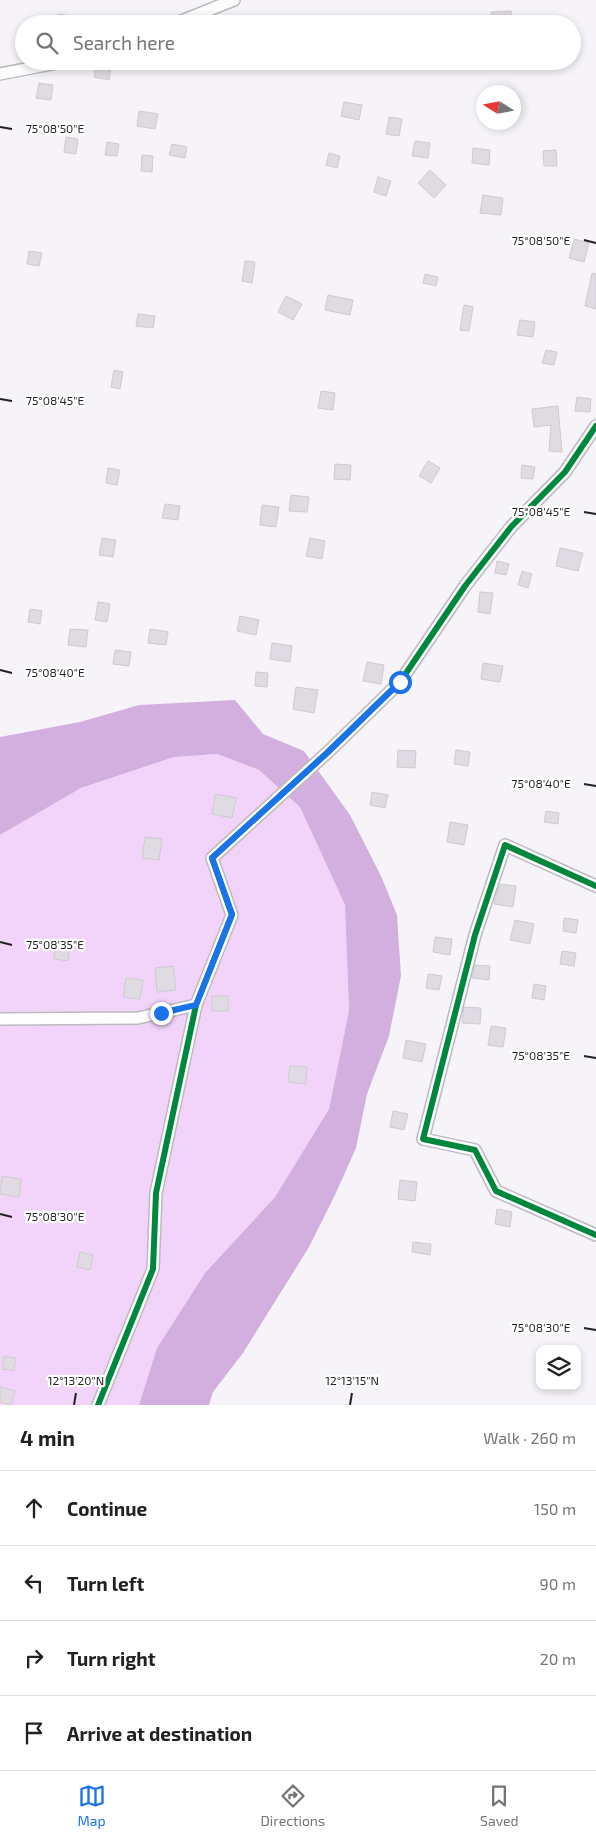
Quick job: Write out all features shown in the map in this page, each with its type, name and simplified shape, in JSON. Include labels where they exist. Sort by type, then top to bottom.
[{"type":"street","points":[[196,15],[234,0]]},
{"type":"street","points":[[0,74],[20,70]]},
{"type":"street","points":[[98,1405],[153,1269],[156,1193],[196,1005],[232,914],[212,858],[328,752],[400,682],[465,586],[511,527],[565,472],[596,426]]},
{"type":"street","points":[[596,886],[505,844],[475,935],[423,1139],[475,1150],[496,1192],[596,1235]]},
{"type":"street","points":[[0,1020],[138,1018],[196,1005]]},
{"type":"shaded area","points":[[235,700],[263,734],[304,751],[350,815],[381,876],[397,915],[401,976],[389,1036],[367,1094],[356,1148],[309,1247],[243,1353],[213,1392],[209,1405],[139,1405],[157,1348],[205,1273],[275,1197],[329,1109],[349,1011],[345,905],[300,807],[259,770],[217,754],[174,757],[81,788],[0,835],[0,737],[80,722],[139,705]]},
{"type":"shaded area","points":[[217,754],[259,770],[300,807],[345,905],[349,1011],[329,1109],[275,1197],[205,1273],[157,1348],[139,1405],[0,1405],[0,835],[81,788],[174,757]]},
{"type":"building","points":[[511,11],[511,15],[491,15],[491,12]]},
{"type":"building","points":[[95,70],[110,70],[109,80],[94,77]]},
{"type":"building","points":[[39,83],[53,85],[51,100],[36,98]]},
{"type":"building","points":[[344,102],[362,105],[359,120],[341,116]]},
{"type":"building","points":[[139,111],[158,114],[155,129],[137,126]]},
{"type":"building","points":[[389,117],[402,119],[399,136],[386,134]]},
{"type":"building","points":[[66,137],[78,139],[76,154],[64,152]]},
{"type":"building","points":[[415,141],[430,143],[428,158],[412,156]]},
{"type":"building","points":[[107,142],[119,144],[117,156],[105,155]]},
{"type":"building","points":[[172,144],[187,147],[185,158],[169,155]]},
{"type":"building","points":[[473,148],[490,150],[489,165],[472,163]]},
{"type":"building","points":[[556,150],[557,166],[544,166],[543,151]]},
{"type":"building","points":[[329,153],[340,156],[337,168],[326,165]]},
{"type":"building","points":[[142,155],[153,156],[152,172],[141,171]]},
{"type":"building","points":[[430,170],[446,185],[434,198],[418,183]]},
{"type":"building","points":[[378,177],[391,181],[386,196],[374,192]]},
{"type":"building","points":[[483,195],[503,198],[501,215],[480,213]]},
{"type":"building","points":[[574,239],[589,243],[584,262],[569,258]]},
{"type":"building","points":[[29,251],[42,253],[39,266],[27,264]]},
{"type":"building","points":[[245,261],[255,262],[252,283],[242,281]]},
{"type":"building","points":[[592,273],[596,274],[596,309],[585,306]]},
{"type":"building","points":[[425,274],[438,277],[436,286],[423,283]]},
{"type":"building","points":[[328,295],[353,300],[350,315],[325,310]]},
{"type":"building","points":[[286,296],[302,304],[293,320],[278,312]]},
{"type":"building","points":[[464,305],[473,307],[469,331],[460,330]]},
{"type":"building","points":[[138,314],[155,316],[153,328],[136,326]]},
{"type":"building","points":[[520,320],[535,322],[533,337],[517,335]]},
{"type":"building","points":[[546,350],[557,352],[554,365],[542,363]]},
{"type":"building","points":[[114,370],[123,372],[120,389],[111,387]]},
{"type":"building","points":[[321,391],[335,393],[333,410],[318,408]]},
{"type":"building","points":[[577,397],[591,399],[590,412],[575,411]]},
{"type":"building","points":[[558,406],[562,452],[549,451],[551,425],[534,427],[532,409]]},
{"type":"building","points":[[428,461],[440,468],[431,483],[419,476]]},
{"type":"building","points":[[335,464],[351,465],[350,480],[334,479]]},
{"type":"building","points":[[522,465],[535,467],[533,479],[521,478]]},
{"type":"building","points":[[108,468],[120,470],[117,485],[106,483]]},
{"type":"building","points":[[291,495],[309,497],[307,512],[289,511]]},
{"type":"building","points":[[165,504],[180,506],[178,520],[162,518]]},
{"type":"building","points":[[262,505],[279,507],[276,527],[260,525]]},
{"type":"building","points":[[102,538],[116,540],[113,557],[99,555]]},
{"type":"building","points":[[310,538],[325,541],[322,559],[306,556]]},
{"type":"building","points":[[560,548],[583,553],[578,571],[556,566]]},
{"type":"building","points":[[497,561],[509,564],[506,575],[495,573]]},
{"type":"building","points":[[522,571],[532,574],[528,588],[518,585]]},
{"type":"building","points":[[480,592],[493,593],[490,614],[478,612]]},
{"type":"building","points":[[98,602],[110,604],[107,622],[95,620]]},
{"type":"building","points":[[30,609],[42,611],[40,624],[28,622]]},
{"type":"building","points":[[240,616],[259,620],[256,635],[237,631]]},
{"type":"building","points":[[70,629],[88,630],[86,647],[68,645]]},
{"type":"building","points":[[150,629],[168,632],[166,645],[148,643]]},
{"type":"building","points":[[272,643],[292,646],[290,662],[270,659]]},
{"type":"building","points":[[115,650],[131,652],[129,666],[113,664]]},
{"type":"building","points":[[367,662],[384,665],[381,684],[363,681]]},
{"type":"building","points":[[483,663],[503,666],[500,682],[481,679]]},
{"type":"building","points":[[256,672],[268,673],[267,687],[255,686]]},
{"type":"building","points":[[296,687],[318,690],[314,713],[293,709]]},
{"type":"building","points":[[398,750],[416,751],[415,768],[397,767]]},
{"type":"building","points":[[456,750],[470,752],[468,766],[454,764]]},
{"type":"building","points":[[372,792],[388,795],[385,808],[370,805]]},
{"type":"building","points":[[215,794],[236,798],[232,818],[212,814]]},
{"type":"building","points":[[546,811],[559,813],[558,824],[544,822]]},
{"type":"building","points":[[450,822],[468,825],[464,845],[447,842]]},
{"type":"building","points":[[145,837],[162,839],[159,860],[142,858]]},
{"type":"building","points":[[500,884],[516,886],[513,907],[494,904]]},
{"type":"building","points":[[564,918],[578,920],[576,933],[563,931]]},
{"type":"building","points":[[515,920],[534,924],[530,944],[510,940]]},
{"type":"building","points":[[435,937],[452,939],[450,955],[433,952]]},
{"type":"building","points":[[55,945],[70,946],[68,961],[54,959]]},
{"type":"building","points":[[562,951],[576,953],[574,966],[560,964]]},
{"type":"building","points":[[475,965],[490,966],[489,980],[472,978]]},
{"type":"building","points":[[173,966],[176,990],[157,992],[155,968]]},
{"type":"building","points":[[428,974],[442,976],[439,990],[426,988]]},
{"type":"building","points":[[126,978],[143,980],[140,999],[123,997]]},
{"type":"building","points":[[534,984],[546,986],[544,1000],[532,998]]},
{"type":"building","points":[[212,996],[228,996],[228,1011],[212,1011]]},
{"type":"building","points":[[464,1007],[481,1008],[480,1024],[462,1023]]},
{"type":"building","points":[[491,1026],[506,1028],[503,1047],[488,1045]]},
{"type":"building","points":[[406,1040],[426,1044],[422,1062],[403,1058]]},
{"type":"building","points":[[290,1066],[307,1067],[306,1084],[288,1082]]},
{"type":"building","points":[[393,1111],[408,1114],[404,1130],[390,1127]]},
{"type":"building","points":[[2,1176],[21,1179],[19,1197],[0,1194]]},
{"type":"building","points":[[400,1180],[417,1182],[415,1201],[398,1199]]},
{"type":"building","points":[[497,1209],[512,1212],[510,1227],[495,1224]]},
{"type":"building","points":[[413,1242],[431,1244],[430,1255],[412,1252]]},
{"type":"building","points":[[80,1252],[93,1255],[90,1270],[77,1267]]},
{"type":"building","points":[[4,1356],[16,1358],[14,1371],[2,1369]]},
{"type":"building","points":[[0,1387],[15,1391],[11,1405],[0,1402]]},
{"type":"cycle path","points":[[98,1405],[153,1269],[156,1193],[196,1005],[232,915],[212,858],[328,752],[400,682],[465,586],[511,527],[565,472],[596,426]]},
{"type":"cycle path","points":[[596,886],[505,845],[475,935],[423,1139],[475,1150],[496,1191],[596,1235]]},
{"type":"route","points":[[161,1013],[196,1005],[232,914],[212,858],[328,752],[400,682]]}]
